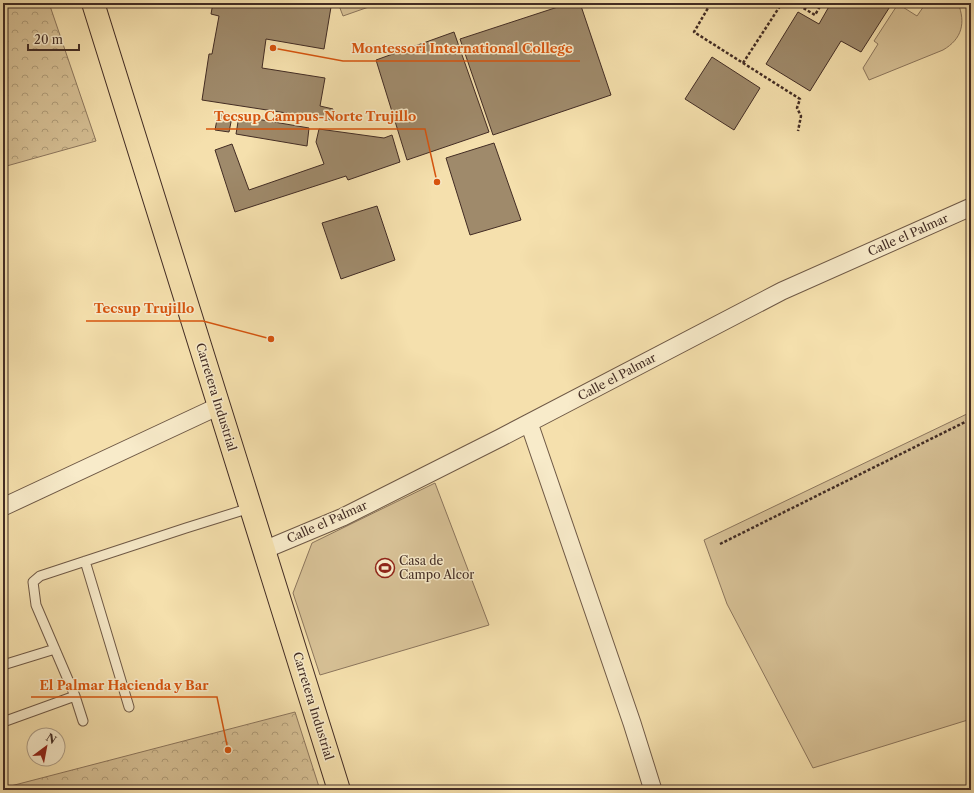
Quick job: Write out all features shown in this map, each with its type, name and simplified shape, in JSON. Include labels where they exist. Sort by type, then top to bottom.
[{"type":"highway","name":"Carretera Industrial","points":[[93,3],[339,790]]},
{"type":"street","name":"Calle el Palmar","points":[[264,550],[343,517],[529,423],[782,291],[971,207]]},
{"type":"street","points":[[3,507],[219,406]]},
{"type":"street","points":[[529,423],[632,723],[653,790]]},
{"type":"lane","points":[[83,721],[75,696],[36,605],[33,582],[40,576],[251,508]]},
{"type":"lane","points":[[85,561],[128,707]]},
{"type":"lane","points":[[3,665],[55,649]]},
{"type":"lane","points":[[3,722],[75,696]]},
{"type":"path","points":[[700,3],[708,8],[694,32],[800,99],[797,108],[801,116],[798,131]]},
{"type":"path","points":[[743,63],[782,3]]},
{"type":"path","points":[[795,3],[815,15],[822,3]]},
{"type":"path","points":[[720,544],[971,419]]},
{"type":"green space","points":[[3,3],[49,3],[96,141],[3,167]]},
{"type":"green space","points":[[338,3],[380,3],[343,16]]},
{"type":"green space","points":[[926,3],[958,3],[962,17],[962,24],[958,36],[943,50],[869,80],[863,68],[878,44],[874,41],[898,4],[917,16]]},
{"type":"green space","points":[[971,412],[971,719],[813,768],[727,604],[704,540]]},
{"type":"green space","name":"Casa de Campo Alcor","points":[[435,483],[489,625],[320,675],[293,593],[312,543]]},
{"type":"green space","points":[[295,712],[320,790],[3,790],[3,788]]},
{"type":"building","points":[[213,3],[304,3],[331,7],[324,49],[266,39],[262,68],[325,78],[320,106],[333,109],[332,120],[202,100],[209,54],[212,54],[219,16],[211,14]]},
{"type":"building","points":[[570,3],[580,3],[611,95],[493,135],[460,39]]},
{"type":"building","points":[[831,3],[895,3],[893,6],[891,5],[861,52],[841,41],[810,91],[766,64],[798,12],[819,24]]},
{"type":"building","points":[[454,32],[489,132],[407,160],[376,60]]},
{"type":"building","points":[[712,57],[760,88],[734,130],[685,99]]},
{"type":"building","points":[[218,114],[232,117],[229,132],[215,130]]},
{"type":"building","points":[[239,116],[309,128],[307,146],[236,134]]},
{"type":"building","points":[[319,129],[384,138],[392,135],[400,162],[348,180],[346,176],[235,212],[215,150],[232,144],[249,190],[324,164],[316,142]]},
{"type":"building","points":[[494,143],[521,220],[470,235],[446,158]]},
{"type":"building","points":[[377,206],[395,260],[341,279],[322,223]]},
{"type":"place","name":"Montessori International College","points":[[273,48]]},
{"type":"place","name":"Tecsup Campus-Norte Trujillo","points":[[437,182]]},
{"type":"place","name":"Tecsup Trujillo","points":[[271,339]]},
{"type":"place","name":"Casa de Campo Alcor","points":[[385,568]]},
{"type":"place","name":"El Palmar Hacienda y Bar","points":[[228,750]]}]
